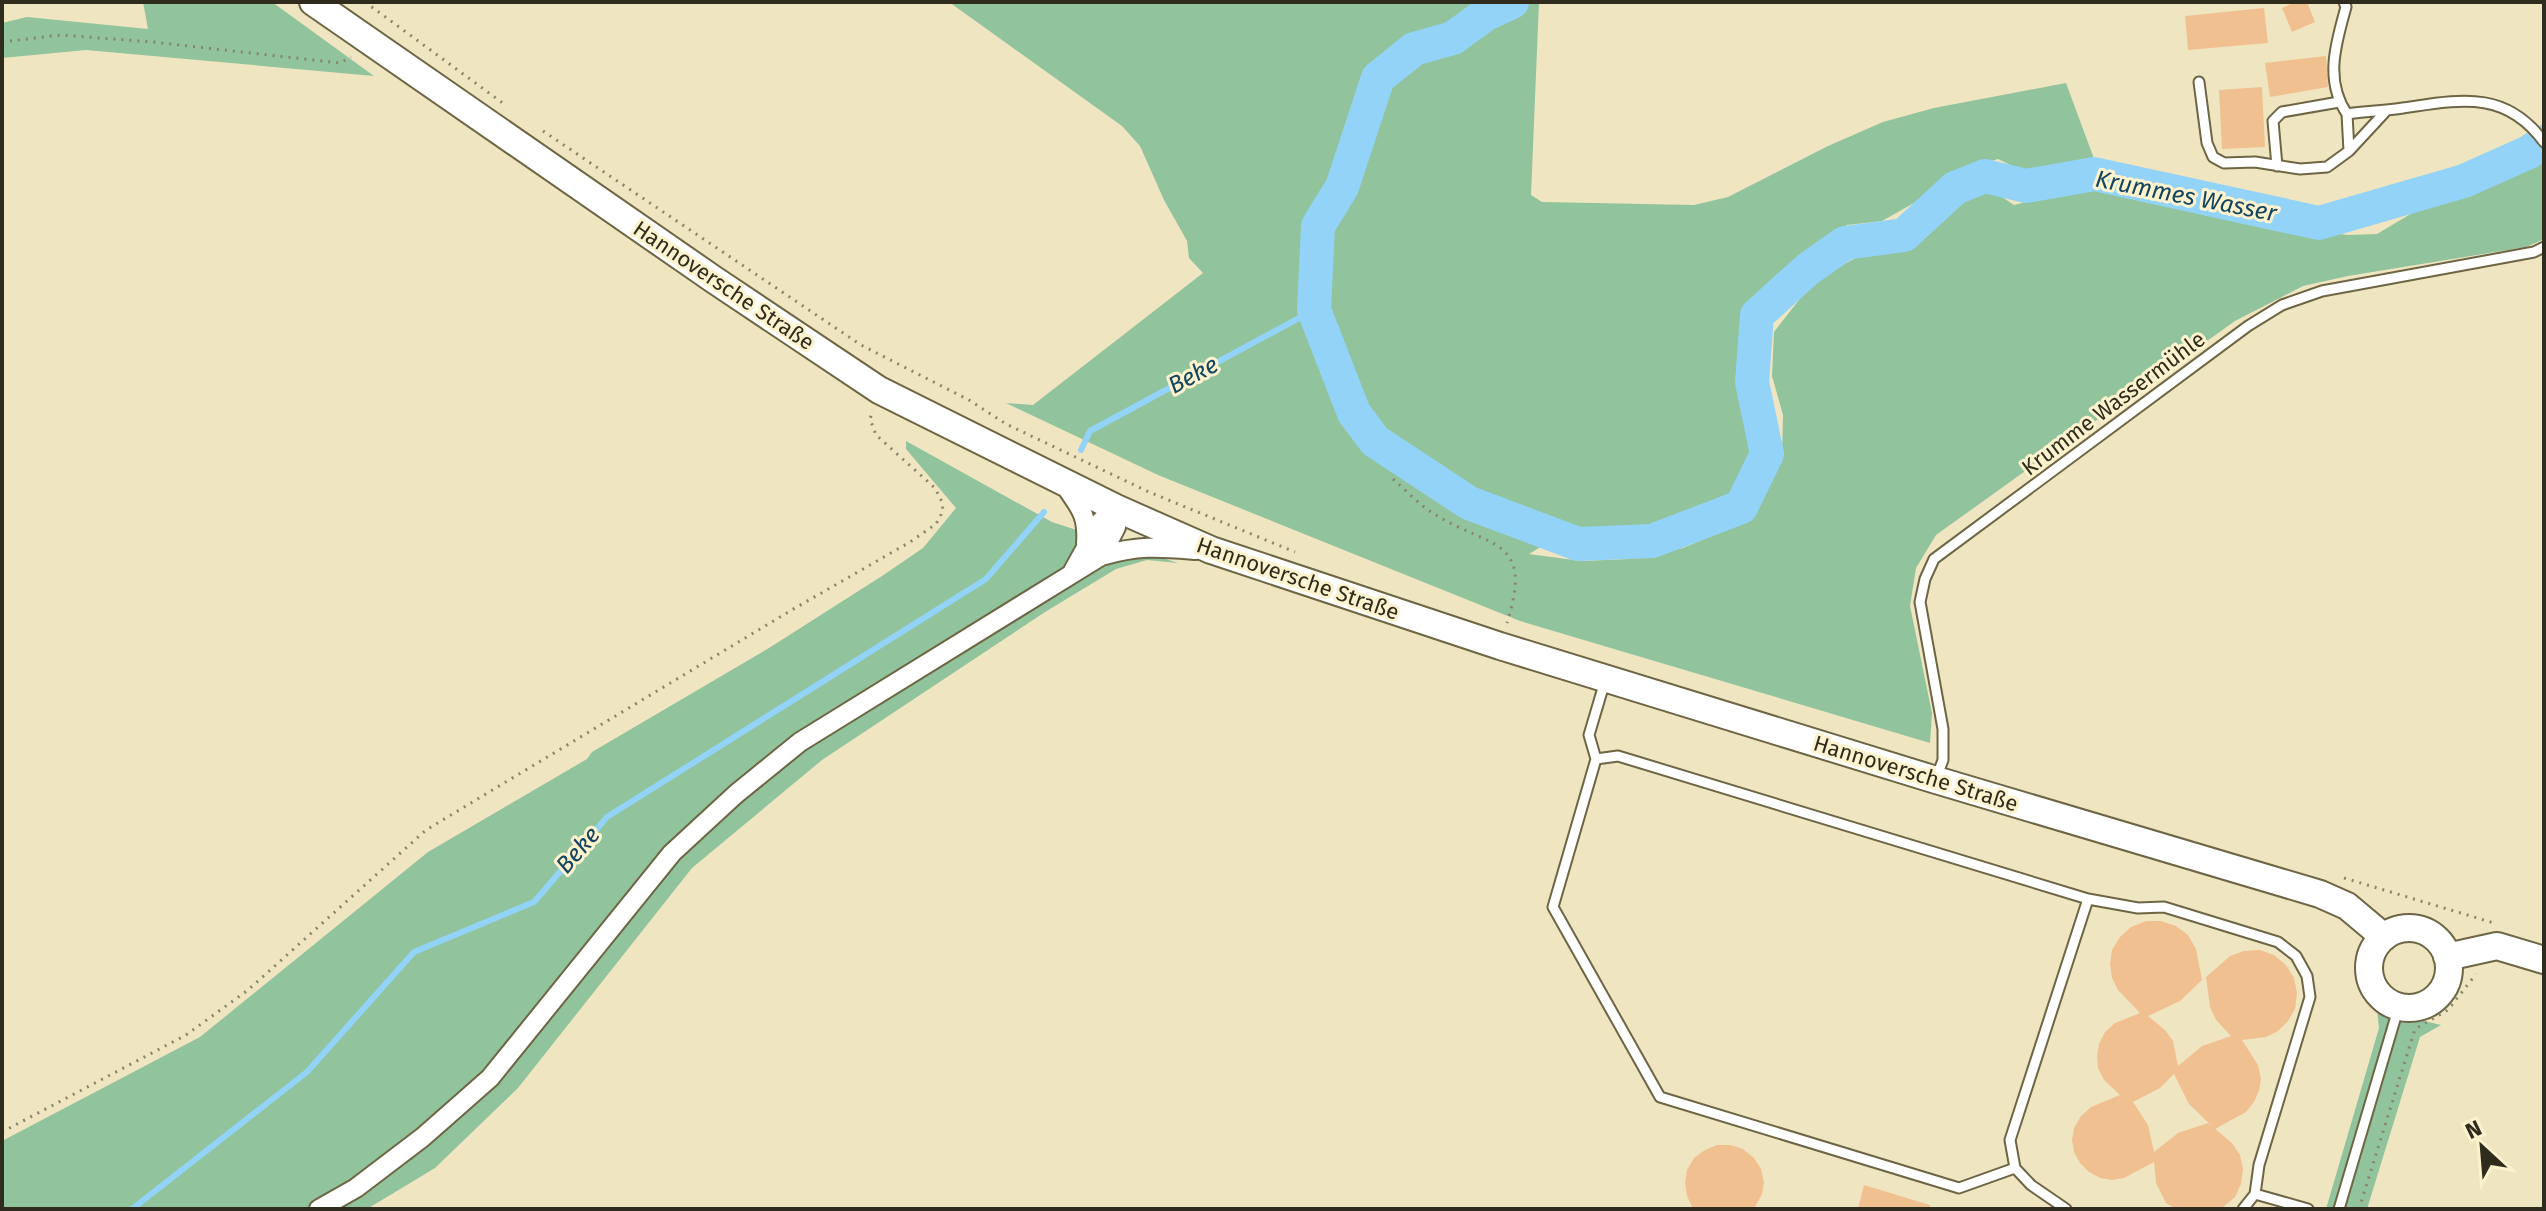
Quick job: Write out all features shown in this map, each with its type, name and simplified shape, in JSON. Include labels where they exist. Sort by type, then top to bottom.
[{"type":"main road","name":"Hannoversche Straße","points":[[313,2],[879,390],[1116,508],[1211,550],[1500,646],[2320,894],[2347,906],[2384,937]]},
{"type":"main road","points":[[2404,928],[2426,932],[2443,947],[2447,957],[2448,978],[2437,996],[2419,1007],[2399,1006],[2387,1001],[2378,993],[2369,970],[2375,946],[2384,937],[2404,928]]},
{"type":"main road","points":[[2447,957],[2497,946],[2544,960]]},
{"type":"street","points":[[1064,484],[1083,512],[1094,551]]},
{"type":"street","points":[[319,1209],[356,1188],[423,1137],[490,1078],[672,853],[736,794],[800,742],[1072,572],[1116,527],[1116,508]]},
{"type":"street","points":[[1094,551],[1159,546],[1211,550]]},
{"type":"lane","points":[[2344,2],[2346,7],[2332,54],[2339,102],[2347,114],[2349,151]]},
{"type":"lane","points":[[2199,82],[2207,143],[2213,157],[2224,163],[2255,162],[2300,169],[2327,167],[2349,151],[2387,110]]},
{"type":"lane","points":[[2347,114],[2475,100],[2500,106],[2526,120],[2542,139]]},
{"type":"lane","points":[[2277,166],[2273,121],[2282,112],[2339,102]]},
{"type":"lane","name":"Krumme Wassermühle","points":[[1936,780],[1943,760],[1943,729],[1920,602],[1934,559],[2248,326],[2282,305],[2322,291],[2534,252],[2544,247]]},
{"type":"lane","points":[[1606,678],[1589,735],[1596,759],[1553,907],[1660,1097],[1959,1188],[2015,1168]]},
{"type":"lane","points":[[1596,759],[1618,756],[2088,899],[2138,908],[2164,907],[2278,942],[2296,956],[2307,976],[2310,997],[2259,1165],[2255,1194],[2243,1209]]},
{"type":"lane","points":[[2066,1209],[2031,1185],[2015,1168],[2010,1140],[2088,899]]},
{"type":"lane","points":[[2339,1209],[2399,1006]]},
{"type":"lane","points":[[2255,1194],[2308,1209]]},
{"type":"path","points":[[365,2],[514,112]]},
{"type":"path","points":[[2,42],[61,35],[340,63]]},
{"type":"path","points":[[540,129],[861,345],[969,400],[1006,424],[1149,492],[1295,552]]},
{"type":"path","points":[[2,1132],[186,1035],[248,990],[426,830],[936,524],[943,511],[942,502],[935,488],[876,435],[870,419],[875,402]]},
{"type":"path","points":[[1393,479],[1435,514],[1496,543],[1511,557],[1515,573],[1511,611],[1500,646]]},
{"type":"path","points":[[2339,877],[2504,925]]},
{"type":"path","points":[[2359,1209],[2415,1029],[2448,1010],[2457,1001],[2468,982],[2481,969],[2475,951]]},
{"type":"green space","points":[[143,2],[272,2],[374,76],[86,50],[2,58],[2,23],[27,17],[148,29]]},
{"type":"green space","points":[[949,2],[1539,2],[1531,195],[1542,202],[1694,205],[1728,197],[1883,122],[1934,108],[2066,83],[2096,164],[2031,175],[1998,159],[1968,168],[1937,190],[1882,221],[1847,225],[1761,291],[1749,313],[1741,381],[1754,450],[1734,495],[1657,528],[1595,537],[1564,533],[1529,554],[1581,561],[1629,559],[1683,548],[1735,526],[1766,493],[1782,457],[1783,415],[1772,376],[1774,332],[1813,282],[1857,257],[1891,251],[1915,235],[1944,207],[1990,189],[2014,205],[2093,186],[2222,219],[2348,235],[2377,234],[2419,209],[2544,162],[2544,239],[2526,247],[2303,286],[2235,321],[1936,535],[1916,568],[1910,606],[1932,713],[1930,743],[1520,621],[1158,475],[1006,403],[1033,405],[1203,273],[1189,258],[1187,241],[1164,200],[1140,146],[1122,126]]},
{"type":"green space","points":[[906,441],[1052,522],[1178,563],[1147,560],[1116,569],[1045,612],[822,760],[692,868],[518,1088],[435,1168],[367,1209],[2,1209],[2,1141],[200,1037],[428,852],[769,648],[923,548],[956,508],[906,449]]},
{"type":"green space","points":[[2377,1010],[2441,1025],[2420,1037],[2367,1209],[2326,1209],[2379,1028]]},
{"type":"building","points":[[2295,2],[2307,2],[2315,22],[2292,32],[2282,8]]},
{"type":"building","points":[[2264,8],[2268,43],[2188,50],[2185,16]]},
{"type":"building","points":[[2326,56],[2328,87],[2270,97],[2265,63]]},
{"type":"building","points":[[2262,87],[2265,147],[2222,149],[2219,90]]},
{"type":"building","points":[[2146,921],[2161,921],[2176,926],[2188,935],[2196,949],[2202,980],[2180,1001],[2148,1016],[2173,1041],[2178,1066],[2202,1046],[2231,1036],[2216,1020],[2210,1007],[2206,977],[2230,956],[2260,950],[2274,955],[2286,965],[2294,978],[2297,993],[2295,1009],[2288,1021],[2266,1037],[2242,1040],[2258,1065],[2261,1079],[2254,1102],[2246,1112],[2215,1129],[2232,1143],[2240,1155],[2243,1169],[2235,1197],[2221,1209],[2176,1209],[2166,1203],[2156,1183],[2154,1162],[2124,1178],[2112,1180],[2089,1172],[2074,1152],[2074,1128],[2081,1116],[2091,1107],[2120,1095],[2104,1080],[2098,1068],[2099,1044],[2105,1032],[2115,1023],[2140,1013],[2118,990],[2112,978],[2112,950],[2131,927]],"holes":[[[2174,1074],[2189,1104],[2214,1128],[2208,1123],[2178,1133],[2154,1152],[2148,1125],[2133,1102],[2160,1088]]]},
{"type":"building","points":[[1717,1145],[1743,1149],[1761,1169],[1764,1182],[1762,1194],[1754,1209],[1693,1209],[1685,1183],[1687,1170],[1694,1158]]},
{"type":"building","points":[[1864,1185],[1930,1205],[1930,1209],[1858,1209]]},
{"type":"waterway","name":"Krummes Wasser","points":[[1512,2],[1486,14],[1453,38],[1414,49],[1378,78],[1342,187],[1318,226],[1314,310],[1354,413],[1375,441],[1469,503],[1578,544],[1652,541],[1741,507],[1767,454],[1752,382],[1757,315],[1808,269],[1845,243],[1904,235],[1955,188],[1985,176],[2026,186],[2094,174],[2319,223],[2464,181],[2529,152],[2544,142]]},
{"type":"waterway","name":"Beke","points":[[1081,450],[1090,431],[1314,310]]},
{"type":"waterway","name":"Beke","points":[[132,1209],[307,1072],[414,952],[534,902],[607,817],[986,579],[1044,512]]}]
